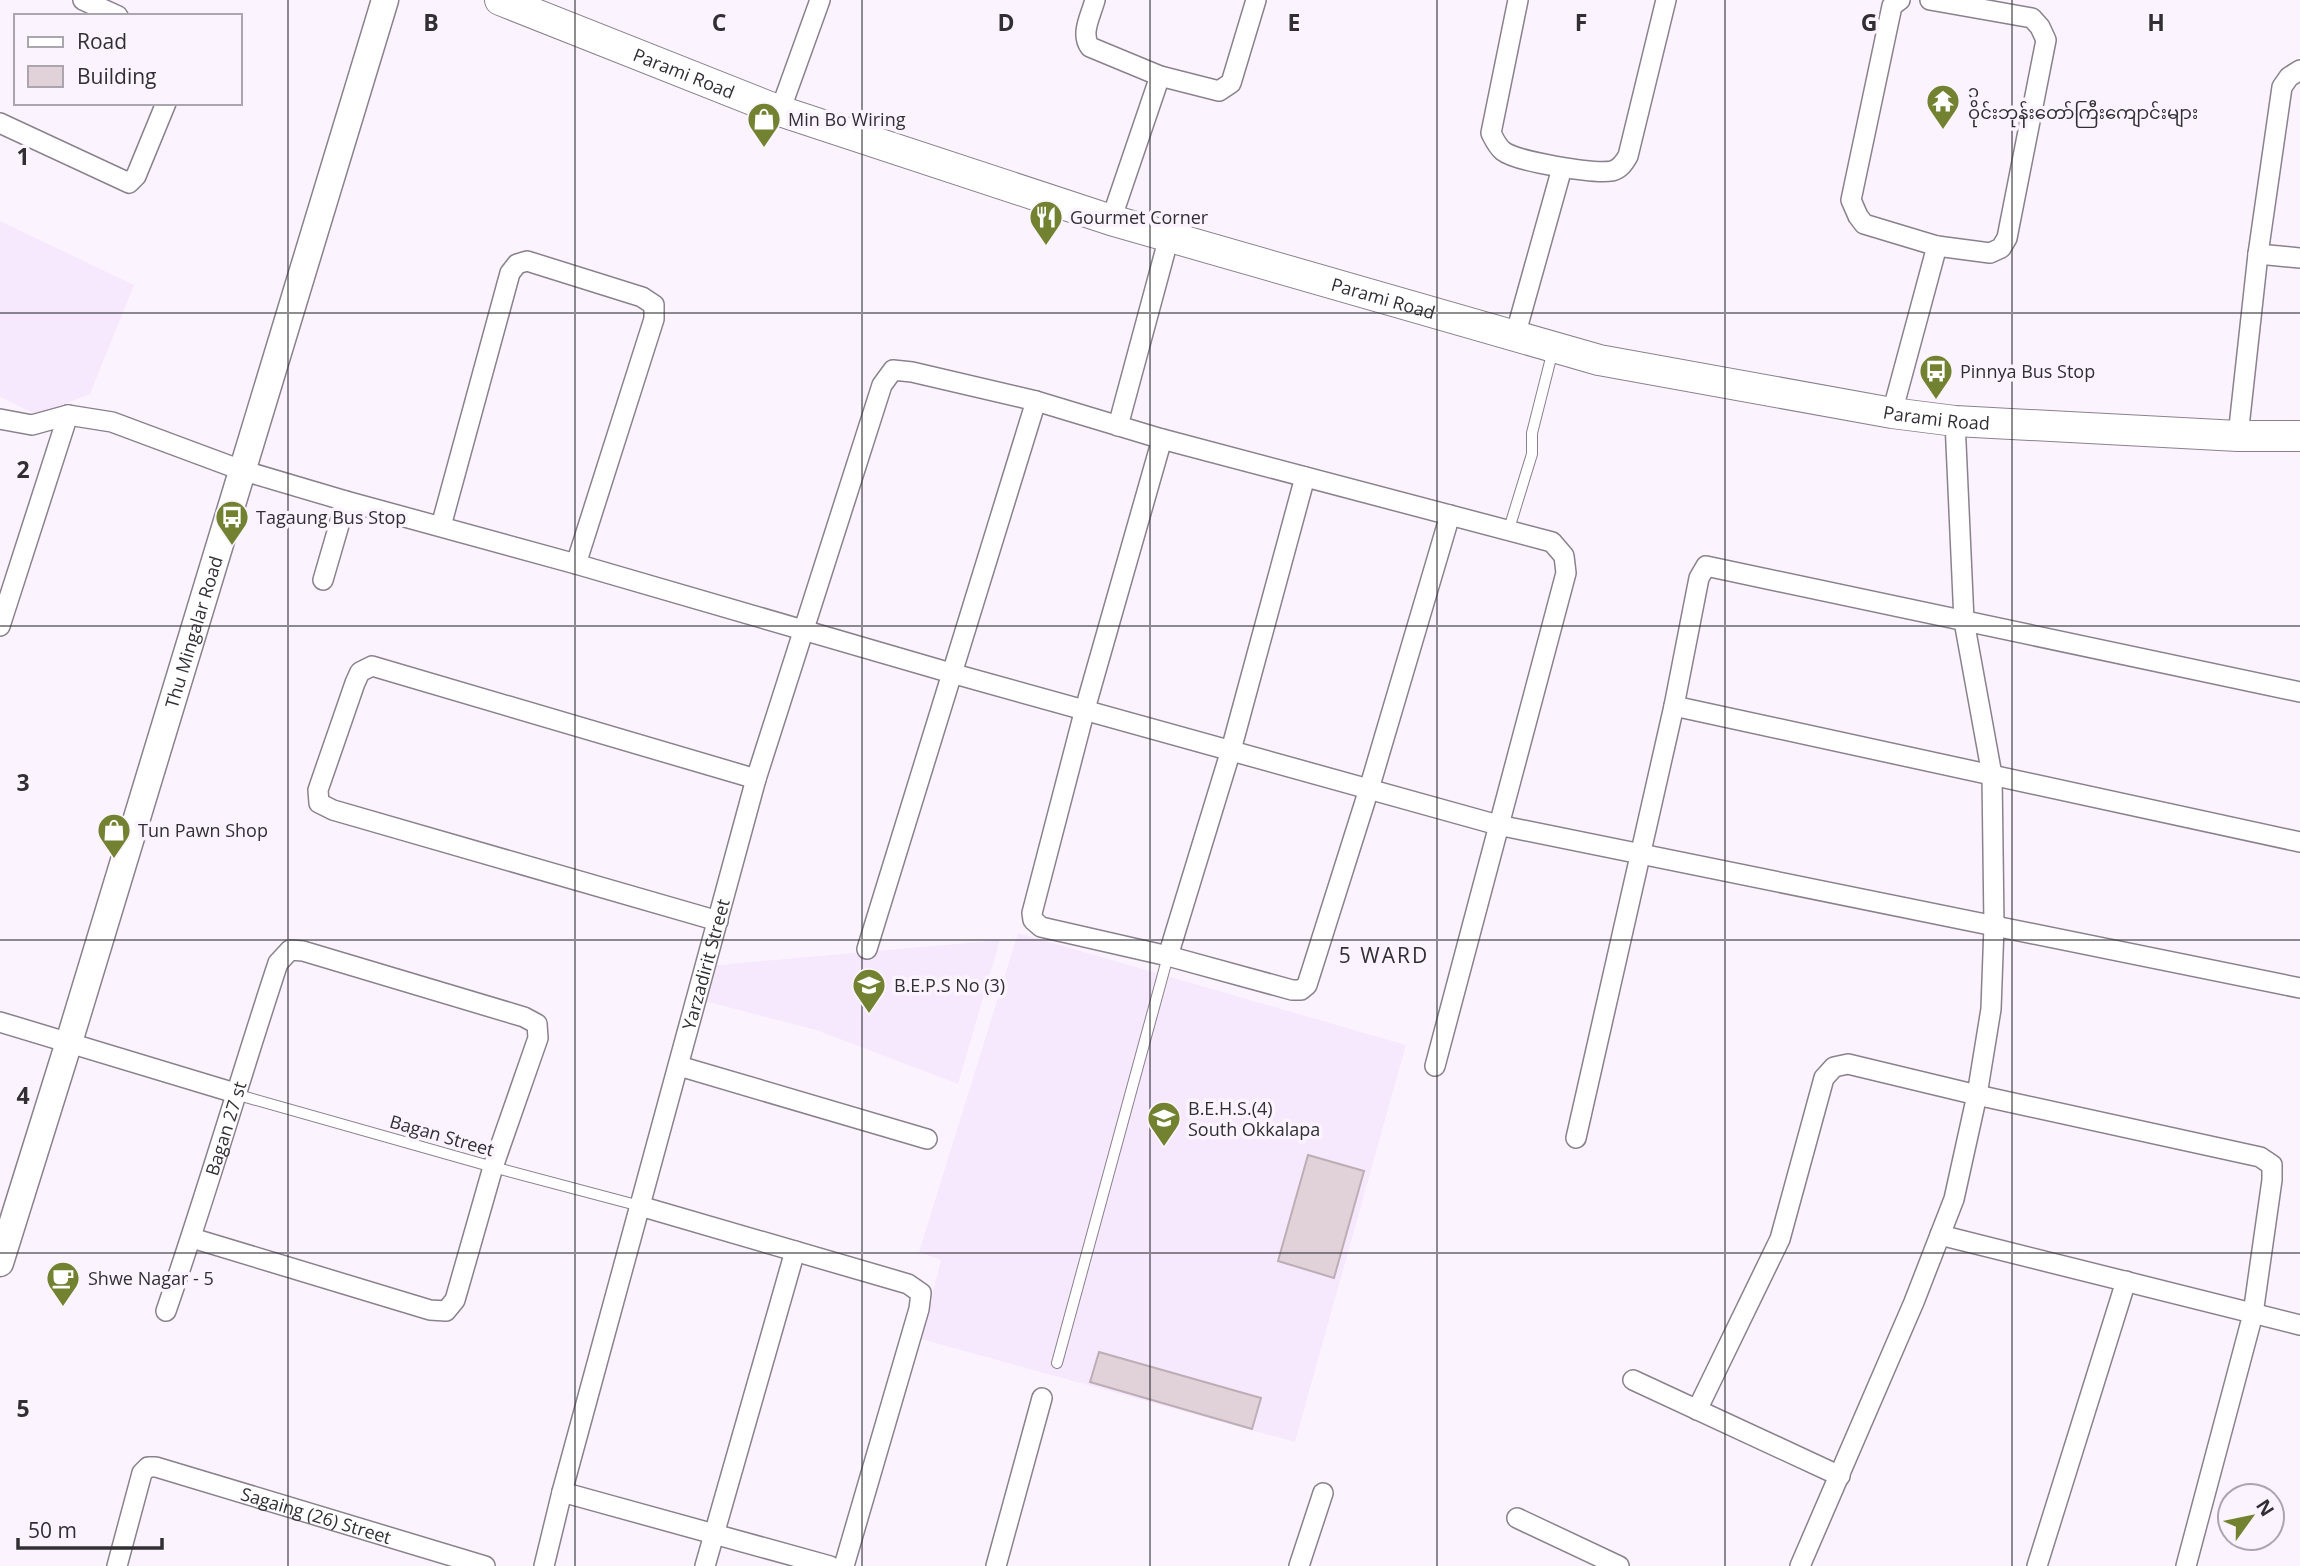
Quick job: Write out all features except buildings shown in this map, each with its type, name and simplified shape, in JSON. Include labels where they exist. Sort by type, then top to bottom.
[{"type":"main road","name":"Thu Mingalar Road","points":[[0,1263],[385,0]]},
{"type":"main road","name":"Parami Road","points":[[500,0],[780,111],[1111,220],[1600,360],[1892,413],[1955,421],[2238,436],[2300,436]]},
{"type":"street","points":[[83,0],[114,14]]},
{"type":"street","points":[[780,111],[820,0]]},
{"type":"street","points":[[1095,0],[1085,33],[1085,41],[1090,47],[1160,76],[1219,90],[1231,83],[1256,0]]},
{"type":"street","points":[[1518,0],[1491,132],[1505,153],[1562,168],[1612,171],[1622,166],[1628,156],[1666,0]]},
{"type":"street","points":[[1900,0],[1892,6],[1851,200],[1857,216],[1864,223],[1937,246],[1990,253],[2001,248],[2007,238],[2046,40],[2032,18],[1930,0]]},
{"type":"street","points":[[2238,436],[2258,254],[2282,87],[2289,77],[2300,70]]},
{"type":"street","points":[[1111,220],[1160,76]]},
{"type":"street","points":[[0,123],[129,183],[136,176],[165,105]]},
{"type":"street","points":[[1515,336],[1562,168]]},
{"type":"street","points":[[1118,426],[1169,237]]},
{"type":"street","points":[[1892,413],[1937,246]]},
{"type":"street","points":[[2258,254],[2300,258]]},
{"type":"street","points":[[441,526],[510,274],[517,264],[527,261],[642,297],[654,304],[654,319],[576,564]]},
{"type":"street","name":"Yarzadirit Street","points":[[544,1566],[756,779],[882,385],[893,370],[1036,401]]},
{"type":"street","points":[[867,949],[1036,401],[1162,439],[1552,542],[1564,556],[1566,573],[1435,1066]]},
{"type":"street","points":[[0,626],[68,415]]},
{"type":"street","points":[[0,419],[32,425],[68,415],[112,422],[241,470],[951,673],[1498,825],[2300,988]]},
{"type":"street","points":[[1800,1566],[1914,1303],[1954,1199],[1978,1095],[1991,1009],[1994,926],[1992,775],[1964,621],[1955,421]]},
{"type":"street","points":[[1162,439],[1085,709],[1032,913],[1033,920],[1041,927],[1168,956],[1292,990],[1301,990],[1307,985],[1450,515]]},
{"type":"street","points":[[1168,956],[1231,750],[1305,477]]},
{"type":"street","points":[[323,580],[346,500]]},
{"type":"street","points":[[1576,1138],[1674,706],[1699,578],[1706,566],[2300,692]]},
{"type":"street","points":[[718,921],[333,810],[319,803],[318,790],[355,683],[360,672],[372,666],[756,779]]},
{"type":"street","points":[[1674,706],[2300,842]]},
{"type":"street","name":"Bagan 27 st","points":[[166,1311],[192,1238],[278,962],[290,950],[303,951],[524,1017],[537,1024],[538,1038],[493,1167]]},
{"type":"street","points":[[0,1022],[235,1093]]},
{"type":"street","points":[[1697,1410],[1780,1239],[1824,1078],[1834,1067],[1848,1064],[2260,1157],[2272,1165],[2272,1180],[2253,1314],[2186,1566]]},
{"type":"street","points":[[679,1066],[927,1139]]},
{"type":"street","points":[[192,1238],[430,1310],[446,1311],[455,1300],[493,1167]]},
{"type":"street","points":[[640,1206],[908,1284],[921,1293],[919,1309],[844,1566]]},
{"type":"street","points":[[1940,1235],[2300,1325]]},
{"type":"street","points":[[705,1566],[795,1251]]},
{"type":"street","points":[[2036,1566],[2126,1281]]},
{"type":"street","points":[[1633,1380],[1840,1476]]},
{"type":"street","points":[[996,1566],[1042,1398]]},
{"type":"street","name":"Sagaing (26) Street","points":[[117,1566],[142,1473],[148,1467],[156,1467],[485,1566]]},
{"type":"street","points":[[562,1492],[830,1566]]},
{"type":"street","points":[[1299,1566],[1323,1493]]},
{"type":"street","points":[[1517,1518],[1619,1566]]},
{"type":"lane","points":[[1508,532],[1532,454],[1532,433],[1553,347]]},
{"type":"lane","points":[[1057,1363],[1168,956]]},
{"type":"lane","name":"Bagan Street","points":[[235,1093],[640,1206]]},
{"type":"shaded area","points":[[0,221],[134,285],[90,394],[37,415],[0,397]]},
{"type":"shaded area","name":"B.E.H.S.(4) South Okkalapa","points":[[1018,933],[1406,1045],[1295,1442],[921,1339],[941,1260],[919,1252]]},
{"type":"shaded area","name":"B.E.P.S No (3)","points":[[1000,940],[958,1084],[816,1030],[704,1001],[717,965]]},
{"type":"place","name":"၃ ဝိုင်းဘုန်းတော်ကြီးကျောင်းများ","points":[[1943,131]]},
{"type":"place","name":"Min Bo Wiring","points":[[764,149]]},
{"type":"place","name":"Gourmet Corner","points":[[1046,247]]},
{"type":"place","name":"Pinnya Bus Stop","points":[[1936,401]]},
{"type":"place","name":"Tagaung Bus Stop","points":[[232,547]]},
{"type":"place","name":"Tun Pawn Shop","points":[[114,860]]},
{"type":"place","name":"B.E.P.S No (3)","points":[[869,1015]]},
{"type":"place","name":"B.E.H.S.(4) South Okkalapa","points":[[1164,1148]]},
{"type":"place","name":"Shwe Nagar - 5","points":[[63,1308]]},
{"type":"district","name":"5 WARD","points":[[1384,955]]}]
